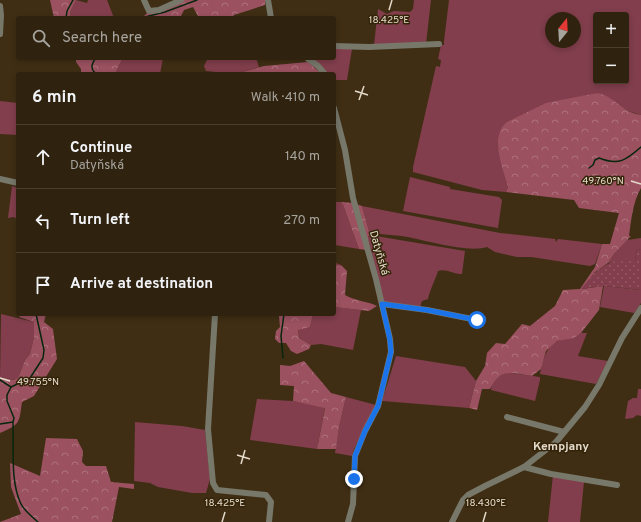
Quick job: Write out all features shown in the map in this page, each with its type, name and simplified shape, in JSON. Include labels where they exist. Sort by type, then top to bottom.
[{"type":"street","points":[[144,0],[149,12],[166,8],[181,0]]},
{"type":"street","points":[[268,0],[271,16]]},
{"type":"street","points":[[0,6],[0,34]]},
{"type":"street","points":[[336,46],[369,47],[439,44]]},
{"type":"street","points":[[310,60],[323,72]]},
{"type":"street","name":"Datyňská","points":[[336,116],[345,150],[353,198],[382,304],[390,340],[391,352],[378,406],[365,431],[355,456],[353,504],[348,522]]},
{"type":"street","points":[[0,179],[16,183]]},
{"type":"street","points":[[382,304],[427,310],[477,320],[483,319]]},
{"type":"street","points":[[452,522],[463,500],[468,495],[524,467],[552,446],[585,407],[599,385],[622,338],[641,308]]},
{"type":"street","points":[[215,316],[208,429],[212,483],[217,490],[266,495],[271,502],[269,522]]},
{"type":"street","points":[[507,417],[564,432]]},
{"type":"street","points":[[524,467],[558,475],[617,485]]},
{"type":"shaded area","points":[[76,0],[87,3],[88,0],[107,0],[113,16],[71,16],[70,12]]},
{"type":"shaded area","points":[[414,0],[431,0],[426,44],[374,45],[378,9],[387,14],[394,11],[410,12],[413,9]]},
{"type":"shaded area","points":[[449,0],[641,0],[641,115],[628,111],[597,93],[590,95],[499,150],[508,187],[506,192],[482,190],[413,172],[436,66],[440,67],[441,60],[438,59],[441,45],[444,45]]},
{"type":"shaded area","points":[[336,48],[352,49],[347,80],[336,80],[336,72],[325,72],[312,60],[336,60]]},
{"type":"shaded area","points":[[122,60],[163,60],[160,72],[116,72]]},
{"type":"shaded area","points":[[207,60],[257,60],[259,67],[242,72],[216,72],[206,71],[204,66]]},
{"type":"shaded area","points":[[0,101],[16,103],[16,135],[0,134]]},
{"type":"shaded area","points":[[410,177],[450,187],[450,189],[499,197],[502,200],[498,228],[403,211]]},
{"type":"shaded area","points":[[12,186],[16,187],[16,218],[14,217],[8,218]]},
{"type":"shaded area","points":[[336,202],[342,202],[359,249],[336,245]]},
{"type":"shaded area","points":[[362,206],[500,233],[555,239],[556,242],[558,239],[602,244],[595,264],[590,266],[531,257],[517,257],[495,252],[487,247],[469,249],[459,248],[408,237],[374,233],[369,231]]},
{"type":"shaded area","points":[[370,235],[465,251],[462,274],[444,270],[438,271],[428,299],[422,301],[420,307],[384,302],[373,263],[368,237]]},
{"type":"shaded area","points":[[641,238],[641,250],[637,249],[635,260],[608,263],[627,240]]},
{"type":"shaded area","points":[[637,249],[641,250],[641,290],[604,286],[581,289],[602,267],[623,259],[635,260]]},
{"type":"shaded area","points":[[604,286],[641,290],[641,303],[634,313],[600,307]]},
{"type":"shaded area","points":[[336,307],[361,310],[353,350],[321,344],[311,345],[299,338],[298,329],[310,327],[313,316],[336,316]]},
{"type":"shaded area","points":[[1,314],[34,322],[34,337],[30,354],[25,360],[18,378],[15,380],[0,377]]},
{"type":"shaded area","points":[[581,333],[587,333],[578,356],[608,361],[596,384],[540,374],[546,354],[555,342]]},
{"type":"shaded area","points":[[396,356],[465,367],[476,381],[469,408],[382,401]]},
{"type":"shaded area","points":[[505,373],[540,377],[535,401],[491,390],[495,380]]},
{"type":"shaded area","points":[[638,389],[641,389],[641,416],[637,415],[633,418],[625,419],[628,401],[633,398],[637,398]]},
{"type":"shaded area","points":[[346,397],[376,405],[352,456],[335,453]]},
{"type":"shaded area","points":[[257,399],[293,401],[325,407],[317,449],[250,440]]},
{"type":"shaded area","points":[[135,422],[182,426],[205,430],[210,479],[206,493],[192,493],[158,487],[150,483],[134,481]]},
{"type":"shaded area","points":[[553,475],[584,482],[580,522],[548,522]]},
{"type":"green space","points":[[50,0],[76,0],[70,12],[71,16],[54,16]]},
{"type":"green space","points":[[181,0],[265,0],[265,5],[234,16],[198,16],[193,7],[184,10],[181,16],[144,16],[149,11]]},
{"type":"green space","points":[[76,60],[122,60],[116,72],[81,72],[81,69]]},
{"type":"green space","points":[[308,62],[320,72],[242,72],[264,66]]},
{"type":"green space","points":[[597,93],[610,98],[628,111],[641,115],[641,188],[633,211],[629,236],[631,236],[614,254],[608,263],[595,272],[582,289],[603,286],[599,310],[581,333],[574,338],[557,341],[546,351],[541,369],[532,376],[507,373],[498,377],[490,389],[482,389],[477,410],[469,408],[476,381],[485,366],[487,353],[496,343],[505,344],[522,324],[530,326],[555,306],[563,290],[580,289],[595,267],[602,244],[610,244],[619,213],[579,208],[574,200],[506,192],[508,187],[499,153],[499,135],[507,122],[546,103]]},
{"type":"green space","points":[[342,202],[362,206],[369,231],[374,233],[372,236],[368,236],[370,248],[366,250],[359,249]]},
{"type":"green space","points":[[341,265],[347,271],[345,295],[377,306],[369,311],[336,307],[336,266]]},
{"type":"green space","points":[[46,316],[44,322],[53,329],[57,359],[34,396],[22,402],[19,419],[15,425],[0,433],[0,377],[14,380],[18,378],[25,360],[30,354],[34,337],[34,322],[19,317]]},
{"type":"green space","points":[[279,316],[313,316],[310,327],[298,330],[299,338],[311,345],[309,349],[297,354],[291,351],[286,343],[279,343],[275,339],[276,331],[280,327]]},
{"type":"green space","points":[[304,361],[331,393],[346,397],[339,427],[336,449],[317,449],[325,408],[293,401],[294,386],[280,385],[280,365],[290,366]]},
{"type":"green space","points":[[46,438],[77,439],[83,451],[82,462],[86,466],[106,466],[111,482],[134,484],[134,489],[119,487],[112,522],[0,522],[21,514],[11,487],[10,463],[40,476]]},
{"type":"waterway","points":[[66,16],[67,11],[73,0]]},
{"type":"waterway","points":[[149,16],[165,12],[197,0]]},
{"type":"waterway","points":[[94,60],[92,67],[94,72]]},
{"type":"waterway","points":[[589,168],[593,165],[595,160],[599,158],[612,161],[622,160],[641,147]]},
{"type":"waterway","points":[[0,424],[13,422],[14,418],[7,401],[7,395],[11,387],[30,378],[43,358],[44,350],[36,316]]},
{"type":"waterway","points":[[283,358],[281,336],[284,316]]},
{"type":"waterway","points":[[0,380],[11,387]]},
{"type":"waterway","points":[[13,423],[13,464],[15,485],[24,509],[38,522]]},
{"type":"district","name":"Kempjany","points":[[561,447]]},
{"type":"route","points":[[354,479],[355,456],[365,431],[378,406],[391,352],[390,340],[382,304],[427,310],[477,320]]}]
